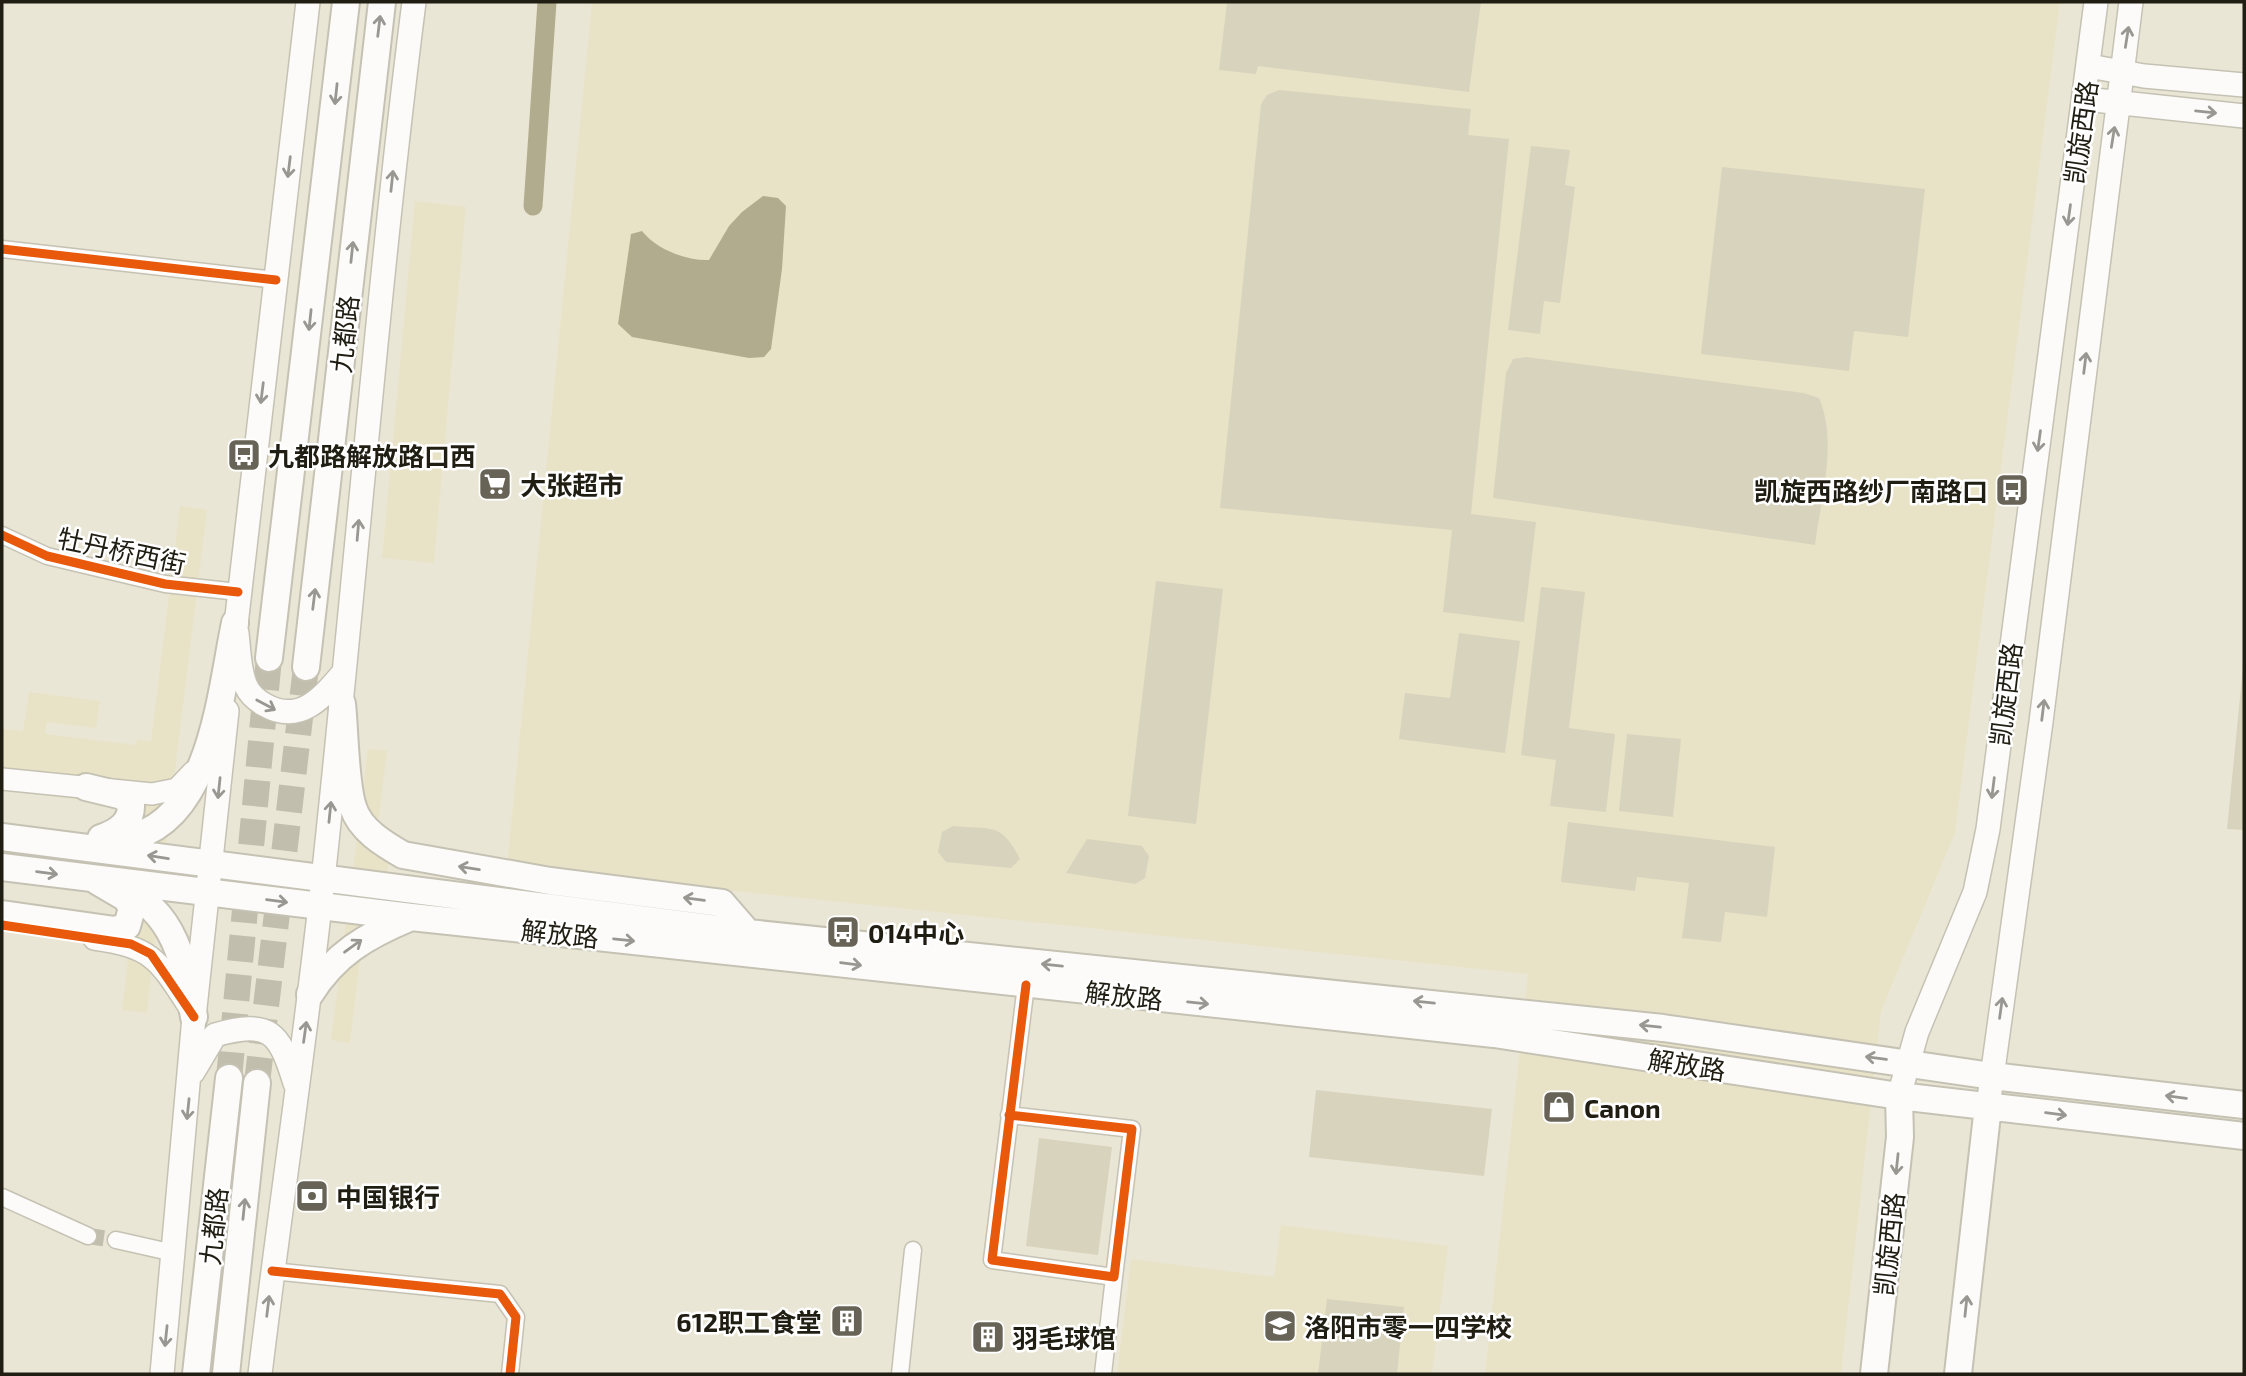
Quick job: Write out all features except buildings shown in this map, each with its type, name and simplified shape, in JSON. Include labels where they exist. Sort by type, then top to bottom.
[{"type":"main road","points":[[162,1374],[191,1075],[194,1017],[238,592],[308,2]]},
{"type":"main road","name":"九都路","points":[[269,658],[346,2]]},
{"type":"main road","name":"九都路","points":[[306,667],[382,2]]},
{"type":"main road","points":[[260,1374],[323,880],[391,182],[414,2]]},
{"type":"main road","name":"凯旋西路","points":[[1874,1374],[1900,1137],[1899,1096],[1906,1063],[1975,892],[1988,829],[2096,2]]},
{"type":"main road","name":"凯旋西路","points":[[1958,1374],[1988,1106],[2041,722],[2121,72],[2132,2]]},
{"type":"main road","points":[[2089,66],[2244,85]]},
{"type":"main road","points":[[2085,99],[2244,116]]},
{"type":"main road","points":[[236,623],[246,685],[254,698],[273,710],[289,713],[308,708],[321,700],[344,672]]},
{"type":"main road","points":[[81,845],[138,836],[174,812],[195,784],[208,750],[236,623]]},
{"type":"main road","points":[[342,704],[353,808],[365,827],[382,843],[403,855],[537,879],[722,903],[748,933]]},
{"type":"main road","points":[[81,845],[112,835],[126,824],[131,815],[131,804],[123,796],[86,787]]},
{"type":"main road","name":"解放路","points":[[2,837],[81,845],[323,880],[748,933],[1663,1028],[1992,1076],[2244,1105]]},
{"type":"main road","name":"解放路","points":[[2,867],[411,917],[1494,1034],[1899,1096],[2244,1136]]},
{"type":"main road","points":[[93,878],[140,896],[166,923],[185,966],[194,1017]]},
{"type":"main road","points":[[2,914],[115,930],[127,926],[132,908],[126,898],[93,878]]},
{"type":"main road","points":[[310,994],[322,974],[351,946],[411,917]]},
{"type":"main road","points":[[191,1075],[215,1035],[246,1026],[270,1033],[284,1048],[297,1090]]},
{"type":"main road","name":"九都路","points":[[196,1374],[229,1078]]},
{"type":"main road","name":"九都路","points":[[226,1374],[257,1083]]},
{"type":"street","points":[[2,249],[276,280]]},
{"type":"street","name":"牡丹桥西街","points":[[2,535],[47,556],[165,584],[238,592]]},
{"type":"street","points":[[2,779],[152,794],[177,789],[188,780],[208,750]]},
{"type":"street","points":[[2,925],[131,944],[151,954],[194,1017]]},
{"type":"street","points":[[1026,985],[992,1260],[1114,1277]]},
{"type":"street","points":[[1009,1115],[1132,1129],[1103,1374]]},
{"type":"street","points":[[2,1197],[88,1236]]},
{"type":"street","points":[[116,1240],[174,1253]]},
{"type":"street","points":[[900,1374],[913,1250]]},
{"type":"street","points":[[272,1271],[500,1294],[516,1317],[510,1374]]},
{"type":"shaded area","points":[[592,2],[2060,2],[1955,833],[1881,1011],[1841,1374],[1485,1374],[1528,974],[507,867]]},
{"type":"shaded area","points":[[1227,2],[1481,2],[1469,92],[1258,66],[1256,74],[1219,70]]},
{"type":"shaded area","points":[[1279,90],[1471,109],[1468,135],[1509,139],[1471,514],[1536,522],[1524,622],[1443,612],[1452,530],[1220,508],[1261,104],[1267,95]]},
{"type":"shaded area","points":[[1531,146],[1570,150],[1565,185],[1575,187],[1560,303],[1544,301],[1540,334],[1508,330]]},
{"type":"shaded area","points":[[1722,167],[1925,189],[1908,337],[1854,331],[1849,371],[1701,354]]},
{"type":"shaded area","points":[[763,196],[778,198],[786,206],[782,269],[771,349],[764,357],[749,358],[632,337],[618,324],[631,234],[642,231],[672,253],[709,260],[729,226]]},
{"type":"shaded area","points":[[415,201],[466,207],[434,563],[382,558]]},
{"type":"shaded area","points":[[1526,357],[1804,393],[1819,398],[1825,415],[1828,451],[1815,545],[1493,498],[1506,373],[1513,359]]},
{"type":"shaded area","points":[[180,506],[207,510],[164,862],[351,885],[368,749],[387,751],[374,856],[389,859],[384,898],[368,896],[350,1043],[331,1040],[348,907],[161,884],[147,1013],[122,1010],[146,812],[129,810],[129,806],[2,790],[2,729],[23,731],[29,692],[100,701],[96,728],[47,722],[45,734],[136,745],[137,740],[151,741]]},
{"type":"shaded area","points":[[1156,581],[1223,589],[1196,824],[1128,816]]},
{"type":"shaded area","points":[[1541,587],[1585,592],[1569,728],[1615,734],[1606,812],[1550,806],[1556,760],[1521,755]]},
{"type":"shaded area","points":[[1459,633],[1520,641],[1505,753],[1399,739],[1405,693],[1450,698]]},
{"type":"shaded area","points":[[2244,657],[2244,830],[2227,829]]},
{"type":"shaded area","points":[[1627,734],[1681,739],[1673,817],[1619,811]]},
{"type":"shaded area","points":[[1568,822],[1775,847],[1767,917],[1725,912],[1721,942],[1682,938],[1689,883],[1637,877],[1635,891],[1561,882]]},
{"type":"shaded area","points":[[953,826],[994,830],[1007,838],[1020,859],[1011,868],[946,862],[938,852],[942,832]]},
{"type":"shaded area","points":[[1087,839],[1142,846],[1149,856],[1145,878],[1135,884],[1066,873]]},
{"type":"shaded area","points":[[1316,1090],[1492,1109],[1484,1176],[1309,1157]]},
{"type":"shaded area","points":[[1039,1138],[1112,1147],[1098,1255],[1026,1246]]},
{"type":"shaded area","name":"洛阳市零一四学校","points":[[1281,1225],[1448,1246],[1432,1374],[1117,1374],[1131,1259],[1274,1277]]},
{"type":"shaded area","points":[[1327,1299],[1404,1307],[1397,1374],[1318,1374]]},
{"type":"waterway","points":[[533,206],[547,2]]},
{"type":"tunnel","points":[[229,1078],[269,658]]},
{"type":"tunnel","points":[[257,1083],[306,667]]},
{"type":"tunnel","points":[[88,1236],[116,1240]]},
{"type":"cycle path","points":[[2,249],[276,280]]},
{"type":"cycle path","points":[[2,535],[47,556],[165,584],[238,592]]},
{"type":"cycle path","points":[[2,925],[131,944],[151,954],[194,1017]]},
{"type":"cycle path","points":[[1009,1115],[1132,1129],[1114,1277],[992,1260],[1026,985]]},
{"type":"cycle path","points":[[272,1271],[500,1294],[516,1317],[510,1374]]},
{"type":"place","name":"九都路解放路口西","points":[[244,455]]},
{"type":"place","name":"大张超市","points":[[495,484]]},
{"type":"place","name":"凯旋西路纱厂南路口","points":[[2012,490]]},
{"type":"place","name":"014中心","points":[[843,932]]},
{"type":"place","name":"Canon","points":[[1559,1107]]},
{"type":"place","name":"中国银行","points":[[312,1196]]},
{"type":"place","name":"612职工食堂","points":[[847,1321]]},
{"type":"place","name":"洛阳市零一四学校","points":[[1280,1326]]},
{"type":"place","name":"羽毛球馆","points":[[988,1337]]}]
